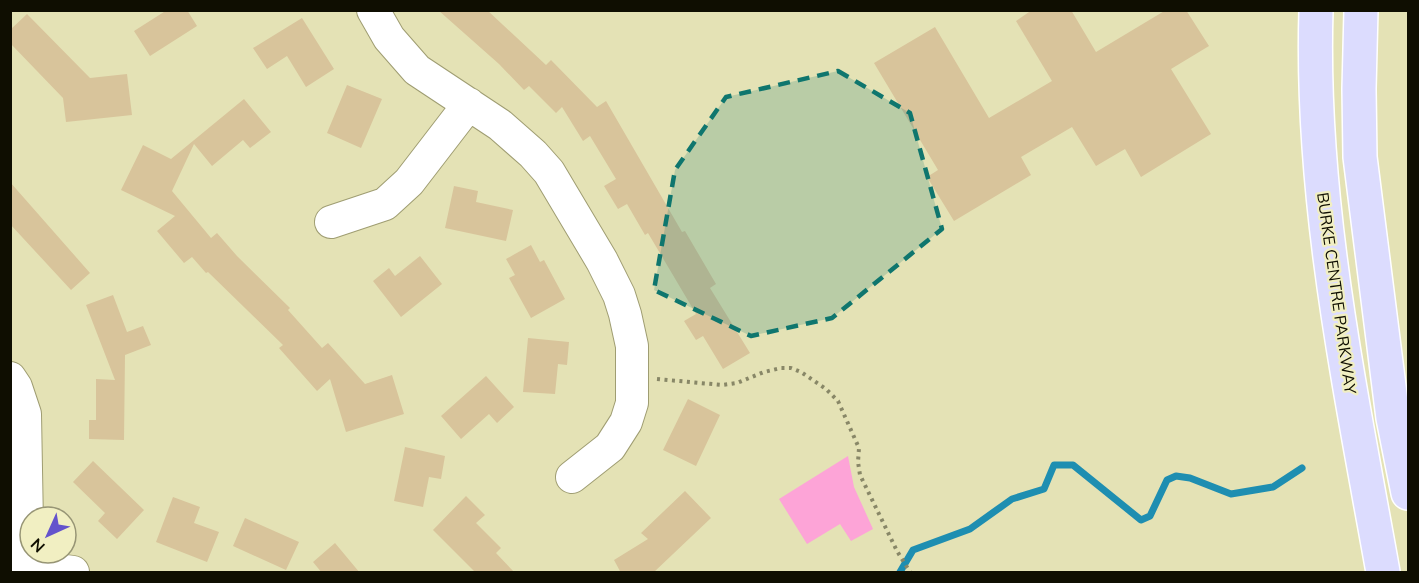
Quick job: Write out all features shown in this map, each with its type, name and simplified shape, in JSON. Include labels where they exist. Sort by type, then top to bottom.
[{"type":"main road","name":"BURKE CENTRE PARKWAY","points":[[1316,10],[1314,73],[1328,252],[1383,573]]},
{"type":"main road","points":[[1361,10],[1360,157],[1394,418],[1408,493]]},
{"type":"street","points":[[373,10],[388,38],[417,70],[500,125],[533,154],[549,172],[602,261],[619,295],[632,346],[632,403],[626,422],[610,447],[572,477]]},
{"type":"street","points":[[331,222],[385,204],[409,182],[469,104]]},
{"type":"street","points":[[10,378],[16,387],[25,414],[27,525],[18,567],[73,573]]},
{"type":"path","points":[[648,378],[722,385],[764,372],[791,368],[826,389],[838,401],[859,448],[860,475],[910,573]]},
{"type":"highlighted area","points":[[838,71],[910,113],[942,229],[832,318],[751,336],[654,290],[675,170],[726,97]]},
{"type":"shaded area","points":[[848,456],[854,487],[873,529],[851,541],[840,524],[807,544],[779,499]]},
{"type":"building","points":[[167,10],[187,10],[197,26],[150,56],[134,31]]},
{"type":"building","points":[[438,10],[487,10],[546,65],[551,60],[597,107],[606,101],[682,232],[685,231],[716,284],[710,288],[750,353],[723,369],[703,336],[696,340],[684,321],[696,314],[648,233],[645,235],[627,204],[618,209],[604,186],[616,179],[590,136],[583,141],[562,107],[556,113],[529,86],[524,90],[499,64]]},
{"type":"building","points":[[1032,10],[1071,10],[1096,52],[1166,10],[1186,10],[1209,46],[1171,69],[1211,134],[1141,177],[1125,149],[1096,166],[1072,127],[1021,157],[1031,175],[954,221],[927,177],[938,170],[874,63],[935,27],[989,118],[1052,81],[1016,21]]},
{"type":"building","points":[[27,14],[90,78],[127,74],[132,115],[66,122],[63,98],[10,43],[10,30]]},
{"type":"building","points":[[302,18],[334,69],[306,87],[287,56],[267,69],[253,48]]},
{"type":"building","points":[[347,85],[382,99],[361,148],[327,133]]},
{"type":"building","points":[[244,99],[271,132],[250,148],[243,140],[212,166],[194,144],[172,191],[211,238],[217,233],[290,308],[288,310],[322,348],[328,343],[365,384],[392,375],[404,414],[346,432],[330,379],[317,391],[279,348],[283,345],[192,257],[184,263],[157,231],[175,216],[121,190],[143,145],[171,159]]},
{"type":"building","points":[[10,182],[90,273],[71,290],[10,224]]},
{"type":"building","points":[[454,186],[478,191],[476,202],[513,210],[506,241],[445,228]]},
{"type":"building","points":[[531,245],[540,262],[544,260],[565,299],[531,318],[509,278],[515,275],[506,259]]},
{"type":"building","points":[[420,256],[442,284],[401,317],[373,281],[389,268],[395,276]]},
{"type":"building","points":[[113,295],[127,332],[143,326],[151,345],[125,355],[124,440],[89,439],[89,420],[96,420],[96,379],[115,380],[86,305]]},
{"type":"building","points":[[528,338],[569,342],[567,365],[558,364],[555,394],[523,392]]},
{"type":"building","points":[[486,376],[514,407],[497,423],[489,414],[461,439],[441,416]]},
{"type":"building","points":[[688,399],[720,415],[696,466],[663,450]]},
{"type":"building","points":[[405,447],[445,456],[441,479],[429,477],[423,507],[394,501]]},
{"type":"building","points":[[93,461],[144,510],[117,539],[98,521],[105,513],[73,482]]},
{"type":"building","points":[[685,491],[711,518],[653,573],[621,573],[614,560],[648,539],[641,533]]},
{"type":"building","points":[[466,496],[485,515],[476,523],[501,548],[496,553],[515,573],[476,573],[433,530]]},
{"type":"building","points":[[173,497],[200,507],[194,523],[219,532],[207,562],[156,542]]},
{"type":"building","points":[[245,518],[299,542],[286,570],[233,546]]},
{"type":"building","points":[[335,543],[360,573],[322,573],[313,562]]},
{"type":"waterway","points":[[900,572],[913,550],[970,529],[1012,499],[1044,489],[1054,465],[1073,465],[1141,520],[1150,516],[1167,480],[1176,476],[1190,478],[1231,494],[1273,487],[1302,468]]}]
